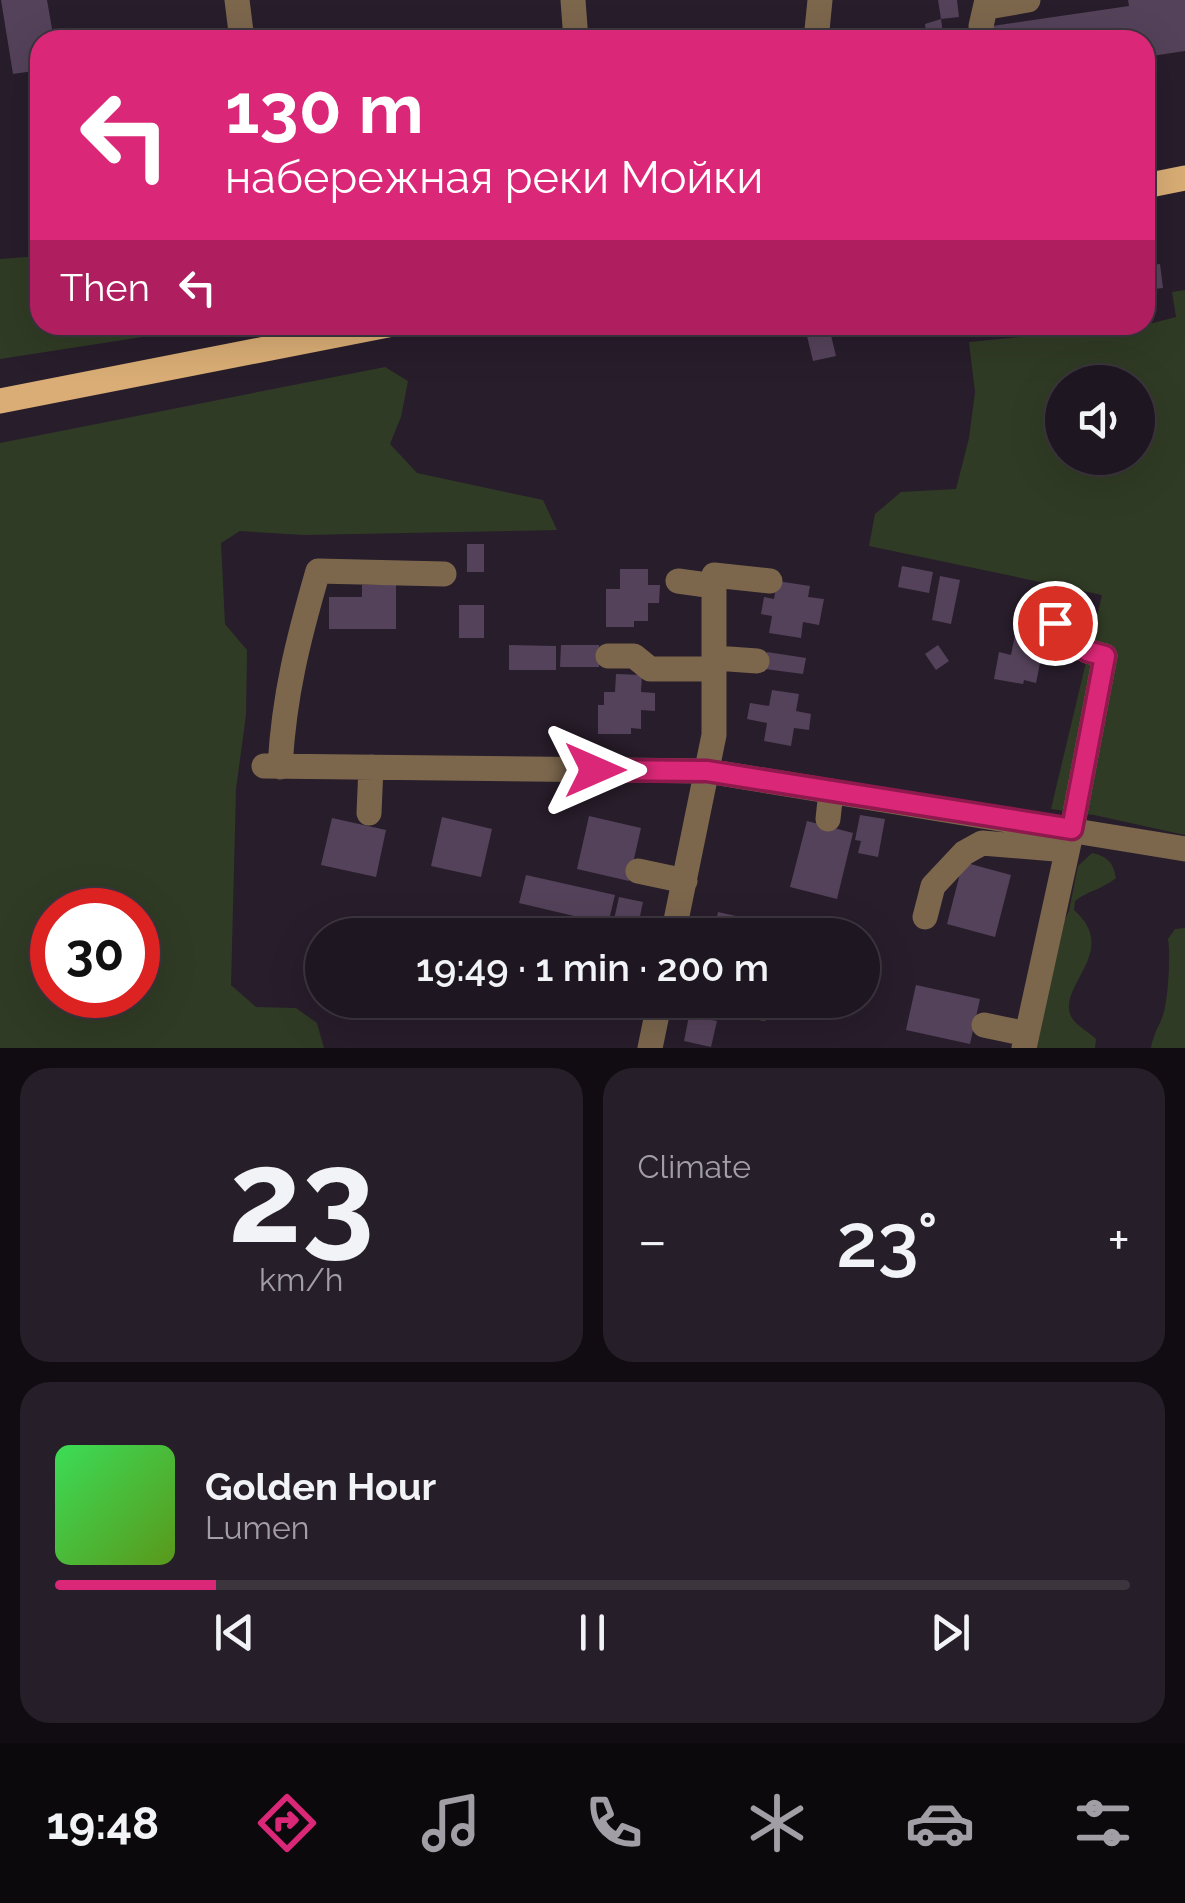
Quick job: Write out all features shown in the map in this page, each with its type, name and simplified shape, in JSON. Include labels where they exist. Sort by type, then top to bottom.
[{"type":"main road","points":[[1155,184],[1185,178]]},
{"type":"main road","points":[[0,401],[287,335]]},
{"type":"street","points":[[236,0],[240,30]]},
{"type":"street","points":[[573,0],[575,30]]},
{"type":"street","points":[[817,30],[820,0]]},
{"type":"street","points":[[981,30],[988,3],[1028,0]]},
{"type":"street","points":[[444,574],[318,572],[293,656],[272,767],[707,771],[832,790],[1070,840],[1185,850]]},
{"type":"street","points":[[678,581],[770,581]]},
{"type":"street","points":[[677,918],[714,735],[714,581]]},
{"type":"street","points":[[984,1025],[1025,1041],[1070,840],[1105,656],[1087,651],[1055,623]]},
{"type":"street","points":[[608,656],[634,656],[650,668],[757,661]]},
{"type":"street","points":[[369,813],[371,767]]},
{"type":"street","points":[[828,819],[832,790]]},
{"type":"street","points":[[925,917],[933,886],[964,854],[982,844],[1070,840]]},
{"type":"street","points":[[638,872],[684,881]]},
{"type":"street","points":[[650,1048],[656,1018]]},
{"type":"green space","points":[[30,257],[30,335],[155,335],[0,359],[0,259]]},
{"type":"green space","points":[[1185,290],[1185,835],[1051,809],[1102,595],[869,546],[875,514],[901,492],[956,489],[975,392],[969,342],[1041,335],[1155,335],[1155,322],[1176,317],[1172,292]]},
{"type":"green space","points":[[385,367],[408,381],[401,417],[390,444],[417,473],[543,500],[557,530],[304,535],[240,531],[221,543],[225,624],[247,650],[246,715],[236,789],[231,985],[256,1007],[296,1008],[317,1023],[324,1048],[0,1048],[0,443]]},
{"type":"green space","points":[[1092,853],[1109,861],[1116,878],[1075,901],[1074,910],[1087,925],[1091,940],[1090,954],[1069,1006],[1074,1021],[1096,1039],[1095,1048],[1029,1048],[1048,953],[1069,911],[1078,866]]},
{"type":"green space","points":[[1185,928],[1185,1048],[1151,1048],[1166,1002],[1168,939],[1175,929]]},
{"type":"building","points":[[1,0],[47,0],[52,30],[30,30],[30,71],[13,74]]},
{"type":"building","points":[[938,0],[957,0],[959,17],[941,19]]},
{"type":"building","points":[[1128,0],[1185,0],[1185,51],[1155,56],[1155,30],[993,30],[992,26],[1129,6]]},
{"type":"building","points":[[941,19],[943,30],[926,30],[925,24]]},
{"type":"building","points":[[1160,264],[1163,288],[1155,289],[1155,265]]},
{"type":"building","points":[[831,335],[836,356],[813,361],[807,336]]},
{"type":"building","points":[[467,544],[484,544],[484,572],[467,572]]},
{"type":"building","points":[[902,566],[933,572],[929,593],[898,587]]},
{"type":"building","points":[[620,569],[648,569],[648,585],[660,585],[659,603],[648,603],[648,621],[634,621],[634,627],[606,627],[606,589],[620,589]]},
{"type":"building","points":[[940,576],[960,580],[951,624],[932,620]]},
{"type":"building","points":[[777,581],[810,586],[808,597],[824,599],[819,625],[803,622],[801,638],[769,633],[772,616],[761,614],[764,597],[774,599]]},
{"type":"building","points":[[362,585],[396,585],[396,629],[329,629],[329,597],[362,597]]},
{"type":"building","points":[[459,605],[484,605],[484,638],[459,638]]},
{"type":"building","points":[[1017,625],[1046,630],[1043,644],[1057,647],[1053,665],[1040,663],[1036,683],[994,679],[999,652],[1011,655]]},
{"type":"building","points":[[509,645],[556,646],[556,670],[509,670]]},
{"type":"building","points":[[561,645],[599,645],[599,667],[560,667]]},
{"type":"building","points":[[938,645],[949,661],[936,670],[925,654]]},
{"type":"building","points":[[767,652],[806,658],[803,674],[765,669]]},
{"type":"building","points":[[616,674],[642,675],[641,692],[655,693],[655,711],[641,710],[641,729],[631,728],[631,734],[598,734],[598,705],[604,705],[604,692],[615,692]]},
{"type":"building","points":[[772,690],[799,694],[796,711],[811,714],[809,730],[794,728],[791,746],[764,741],[767,723],[747,719],[750,703],[769,706]]},
{"type":"building","points":[[860,815],[885,819],[878,857],[858,853],[861,841],[855,840]]},
{"type":"building","points":[[589,816],[641,828],[629,881],[577,869]]},
{"type":"building","points":[[442,817],[492,829],[481,877],[431,866]]},
{"type":"building","points":[[332,818],[386,830],[376,877],[321,865]]},
{"type":"building","points":[[807,821],[853,833],[837,899],[790,887]]},
{"type":"building","points":[[963,862],[1011,875],[995,937],[947,924]]},
{"type":"building","points":[[526,875],[615,895],[609,918],[583,918],[519,903]]},
{"type":"building","points":[[619,897],[643,902],[640,918],[614,918]]},
{"type":"building","points":[[718,912],[745,918],[717,918]]},
{"type":"building","points":[[916,985],[980,999],[970,1044],[906,1030]]},
{"type":"building","points":[[689,1018],[717,1021],[711,1047],[684,1041]]},
{"type":"route","points":[[595,770],[707,771],[1072,829],[1105,656],[1087,651],[1055,623]]}]
